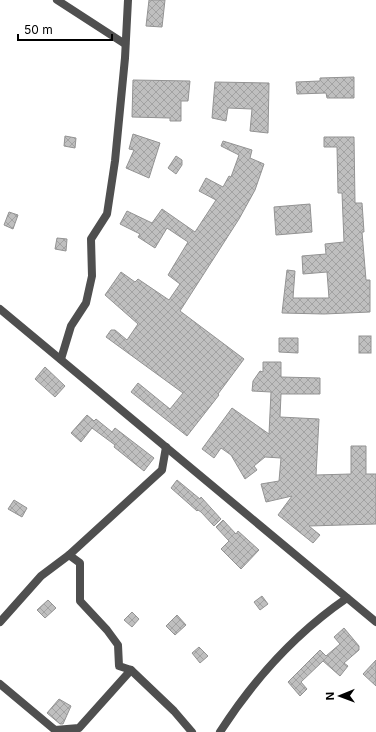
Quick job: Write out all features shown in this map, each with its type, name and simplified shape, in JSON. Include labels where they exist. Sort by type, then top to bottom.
[{"type":"street","points":[[57,0],[125,44]]},
{"type":"street","points":[[61,359],[71,326],[86,303],[92,276],[91,239],[107,214],[115,161],[128,0]]},
{"type":"street","points":[[0,309],[376,622]]},
{"type":"street","points":[[0,622],[40,576],[69,555],[162,470],[166,446]]},
{"type":"street","points":[[69,555],[80,563],[80,602],[107,630],[118,645],[119,666],[131,670],[174,711],[192,732]]},
{"type":"street","points":[[220,732],[258,680],[289,644],[323,615],[347,598]]},
{"type":"street","points":[[0,684],[55,730],[80,728],[131,670]]},
{"type":"building","points":[[149,0],[165,0],[162,27],[146,26]]},
{"type":"building","points":[[354,77],[354,98],[327,98],[326,93],[297,94],[296,82],[320,81],[320,78]]},
{"type":"building","points":[[133,80],[190,81],[188,101],[181,101],[181,121],[170,121],[170,118],[132,117]]},
{"type":"building","points":[[215,82],[269,83],[268,133],[250,131],[252,109],[228,108],[226,121],[212,118]]},
{"type":"building","points":[[133,134],[160,143],[149,178],[126,168],[134,150],[129,149]]},
{"type":"building","points":[[65,136],[76,138],[75,148],[64,146]]},
{"type":"building","points":[[324,137],[354,137],[355,203],[362,203],[364,232],[362,232],[366,280],[370,280],[370,312],[324,314],[282,313],[287,270],[295,271],[293,298],[329,298],[327,272],[303,274],[302,256],[326,254],[325,244],[344,242],[342,193],[338,193],[337,147],[324,147]]},
{"type":"building","points":[[223,141],[252,150],[250,158],[264,164],[255,190],[239,219],[180,311],[244,359],[218,394],[219,395],[187,436],[131,392],[138,383],[170,409],[183,393],[106,337],[111,330],[115,330],[127,340],[138,324],[105,295],[121,272],[135,282],[138,279],[169,300],[180,284],[168,275],[188,242],[167,228],[155,248],[138,237],[140,234],[120,224],[127,211],[152,223],[162,209],[195,232],[216,200],[199,191],[206,178],[223,187],[229,176],[231,177],[239,155],[221,146]]},
{"type":"building","points":[[176,156],[182,160],[182,165],[176,174],[168,168]]},
{"type":"building","points":[[310,204],[312,232],[276,235],[274,207]]},
{"type":"building","points":[[9,212],[18,215],[13,229],[4,225]]},
{"type":"building","points":[[57,238],[67,239],[66,251],[55,249]]},
{"type":"building","points":[[359,336],[371,336],[371,353],[359,353]]},
{"type":"building","points":[[279,338],[298,338],[298,353],[279,352]]},
{"type":"building","points":[[263,362],[281,362],[281,377],[320,378],[320,394],[281,394],[280,417],[319,419],[316,475],[351,474],[351,446],[366,446],[366,474],[376,474],[376,524],[309,526],[320,535],[313,543],[278,515],[292,496],[266,502],[261,484],[279,481],[281,458],[265,457],[254,466],[257,470],[245,479],[231,455],[221,448],[214,458],[202,449],[232,408],[269,434],[271,392],[252,391],[253,381],[260,371],[263,372]]},
{"type":"building","points":[[45,367],[65,386],[55,397],[35,379]]},
{"type":"building","points":[[87,415],[94,421],[96,419],[112,432],[115,428],[154,458],[144,471],[114,447],[115,445],[92,428],[81,442],[71,433]]},
{"type":"building","points":[[177,480],[200,499],[201,497],[221,519],[214,526],[201,512],[198,510],[197,511],[171,488]]},
{"type":"building","points":[[14,500],[27,508],[22,517],[8,509]]},
{"type":"building","points":[[223,520],[236,534],[238,531],[259,550],[241,569],[221,549],[229,541],[216,527]]},
{"type":"building","points":[[262,596],[268,604],[260,610],[254,602]]},
{"type":"building","points":[[48,600],[56,608],[45,618],[37,610]]},
{"type":"building","points":[[132,612],[139,619],[132,627],[124,620]]},
{"type":"building","points":[[177,615],[186,625],[175,635],[166,626]]},
{"type":"building","points":[[344,628],[359,646],[359,650],[344,663],[348,666],[340,676],[323,661],[301,682],[307,689],[300,696],[288,682],[320,650],[326,656],[340,644],[334,637]]},
{"type":"building","points":[[199,647],[208,656],[200,663],[192,653]]},
{"type":"building","points":[[376,660],[376,686],[363,674]]},
{"type":"building","points":[[59,699],[71,706],[63,724],[60,724],[47,713]]}]
